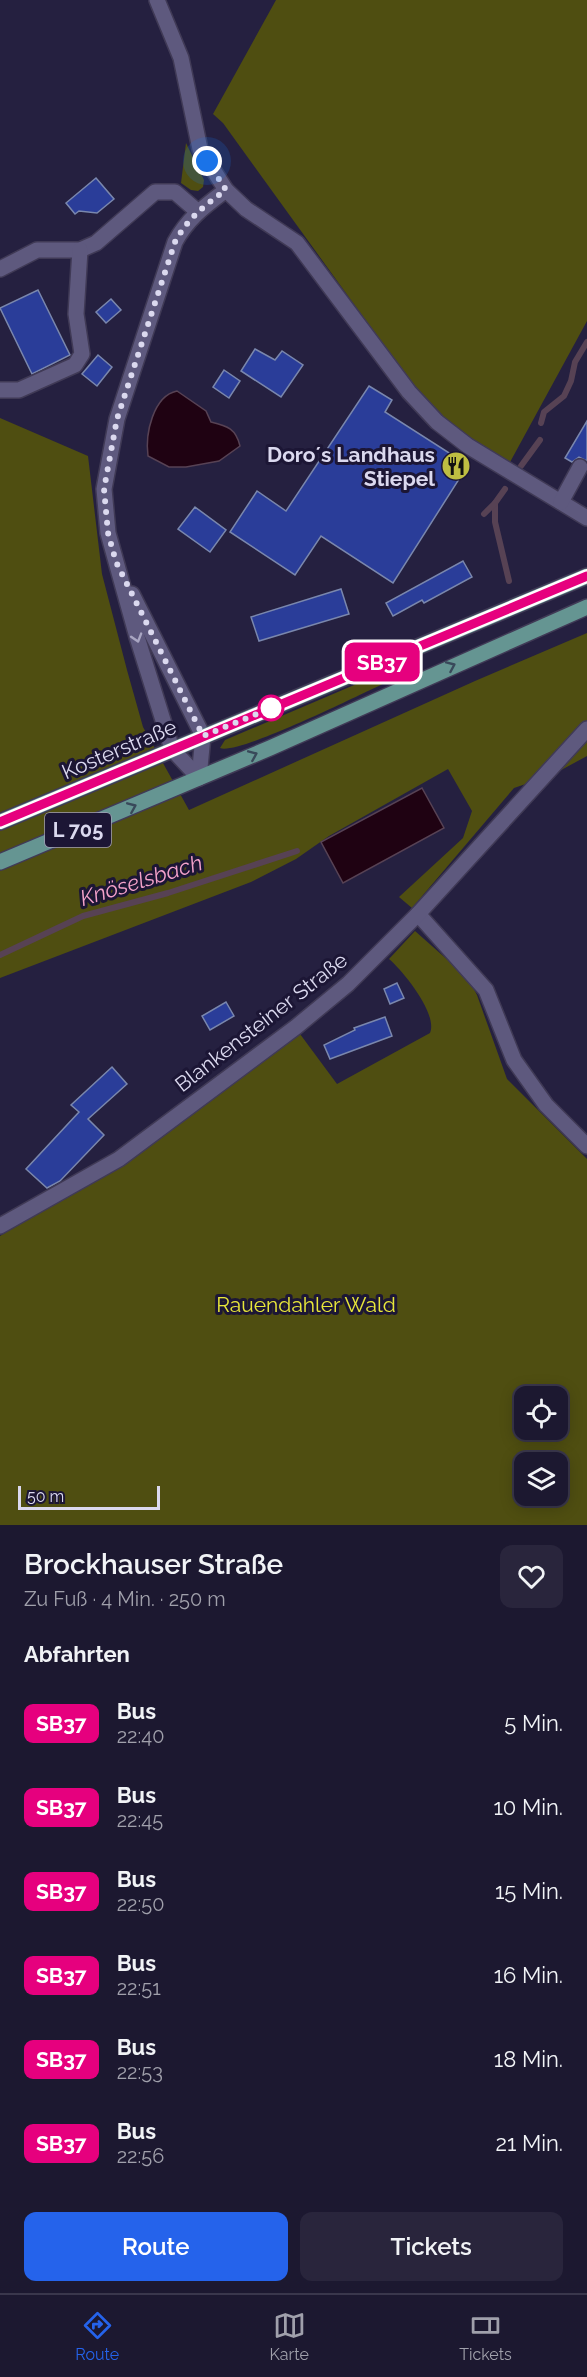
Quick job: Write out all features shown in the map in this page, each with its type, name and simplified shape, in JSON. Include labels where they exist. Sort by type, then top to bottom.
[{"type":"main road","name":"Kosterstraße","points":[[0,822],[587,576]]},
{"type":"main road","name":"L 705","points":[[0,862],[199,778],[587,607]]},
{"type":"street","points":[[157,0],[182,58],[200,149],[226,190],[246,209],[297,243],[409,392],[437,422],[468,446],[587,518]]},
{"type":"street","points":[[199,778],[172,749],[136,638],[108,533],[104,489],[117,419],[175,242],[186,223],[197,211],[226,190]]},
{"type":"street","points":[[0,269],[37,250],[80,250],[106,237],[155,192],[175,192],[197,211]]},
{"type":"street","points":[[0,390],[19,390],[29,386],[75,365],[82,354],[76,314],[80,250]]},
{"type":"street","points":[[561,502],[580,467]]},
{"type":"street","points":[[116,562],[203,736],[199,778]]},
{"type":"street","name":"Blankensteiner Straße","points":[[0,1226],[119,1159],[296,1027],[348,984],[418,914],[587,729]]},
{"type":"street","points":[[418,914],[486,990],[514,1060],[546,1105],[587,1146]]},
{"type":"green space","points":[[276,0],[587,0],[587,321],[509,464],[470,439],[426,404],[223,123],[213,114]]},
{"type":"green space","points":[[186,143],[204,180],[203,187],[198,191],[191,190],[181,183]]},
{"type":"green space","points":[[0,418],[88,456],[102,574],[143,727],[189,810],[587,633],[587,756],[552,775],[514,788],[412,908],[399,897],[463,838],[472,811],[448,769],[329,836],[296,859],[251,882],[0,978]]},
{"type":"green space","points":[[380,674],[385,683],[327,711],[250,743],[231,748],[220,748],[225,740]]},
{"type":"green space","name":"Rauendahler Wald","points":[[415,931],[468,978],[477,995],[507,1079],[587,1159],[587,1525],[0,1525],[0,1236],[119,1165],[300,1034],[337,1084],[430,1033],[429,1015],[403,973],[389,959]]},
{"type":"shaded area","points":[[177,391],[206,411],[211,422],[234,432],[240,446],[219,461],[186,467],[169,467],[148,456],[148,437],[156,408],[169,394]]},
{"type":"shaded area","points":[[422,788],[444,828],[343,883],[321,842]]},
{"type":"building","points":[[96,178],[114,199],[97,213],[79,211],[75,214],[66,203]]},
{"type":"building","points":[[38,290],[70,355],[32,374],[0,308]]},
{"type":"building","points":[[111,299],[121,310],[106,323],[96,312]]},
{"type":"building","points":[[255,349],[275,360],[282,351],[303,365],[281,397],[241,371]]},
{"type":"building","points":[[98,355],[112,367],[97,386],[82,374]]},
{"type":"building","points":[[224,370],[240,381],[229,398],[213,387]]},
{"type":"building","points":[[369,386],[392,400],[385,412],[468,465],[393,583],[321,536],[295,575],[230,532],[257,491],[286,511]]},
{"type":"building","points":[[587,421],[587,461],[579,457],[572,462],[565,458]]},
{"type":"building","points":[[195,507],[226,530],[210,552],[178,529]]},
{"type":"building","points":[[463,561],[472,577],[424,603],[422,600],[393,616],[386,603]]},
{"type":"building","points":[[341,589],[349,614],[259,641],[251,617]]},
{"type":"building","points":[[397,983],[404,998],[390,1004],[384,989]]},
{"type":"building","points":[[226,1002],[234,1016],[210,1030],[202,1016]]},
{"type":"building","points":[[385,1017],[392,1036],[330,1059],[324,1045],[355,1030],[354,1028]]},
{"type":"building","points":[[112,1067],[127,1084],[88,1119],[104,1135],[60,1181],[47,1188],[26,1169],[79,1112],[71,1105]]},
{"type":"waterway","name":"Knöselsbach","points":[[541,423],[544,412],[564,396],[571,381],[575,362],[587,342]]},
{"type":"waterway","name":"Knöselsbach","points":[[521,466],[540,440]]},
{"type":"waterway","name":"Knöselsbach","points":[[505,489],[495,503],[495,522],[509,581]]},
{"type":"waterway","points":[[484,514],[495,503]]},
{"type":"waterway","name":"Knöselsbach","points":[[0,955],[83,916],[168,893],[297,851]]},
{"type":"bus line","name":"SB37","points":[[0,822],[587,576]]},
{"type":"place","name":"Doro´s Landhaus Stiepel","points":[[456,466]]},
{"type":"route","points":[[207,161],[226,190],[202,207],[186,223],[175,242],[117,419],[104,489],[106,519],[116,562],[203,736],[279,705],[271,708]]}]
